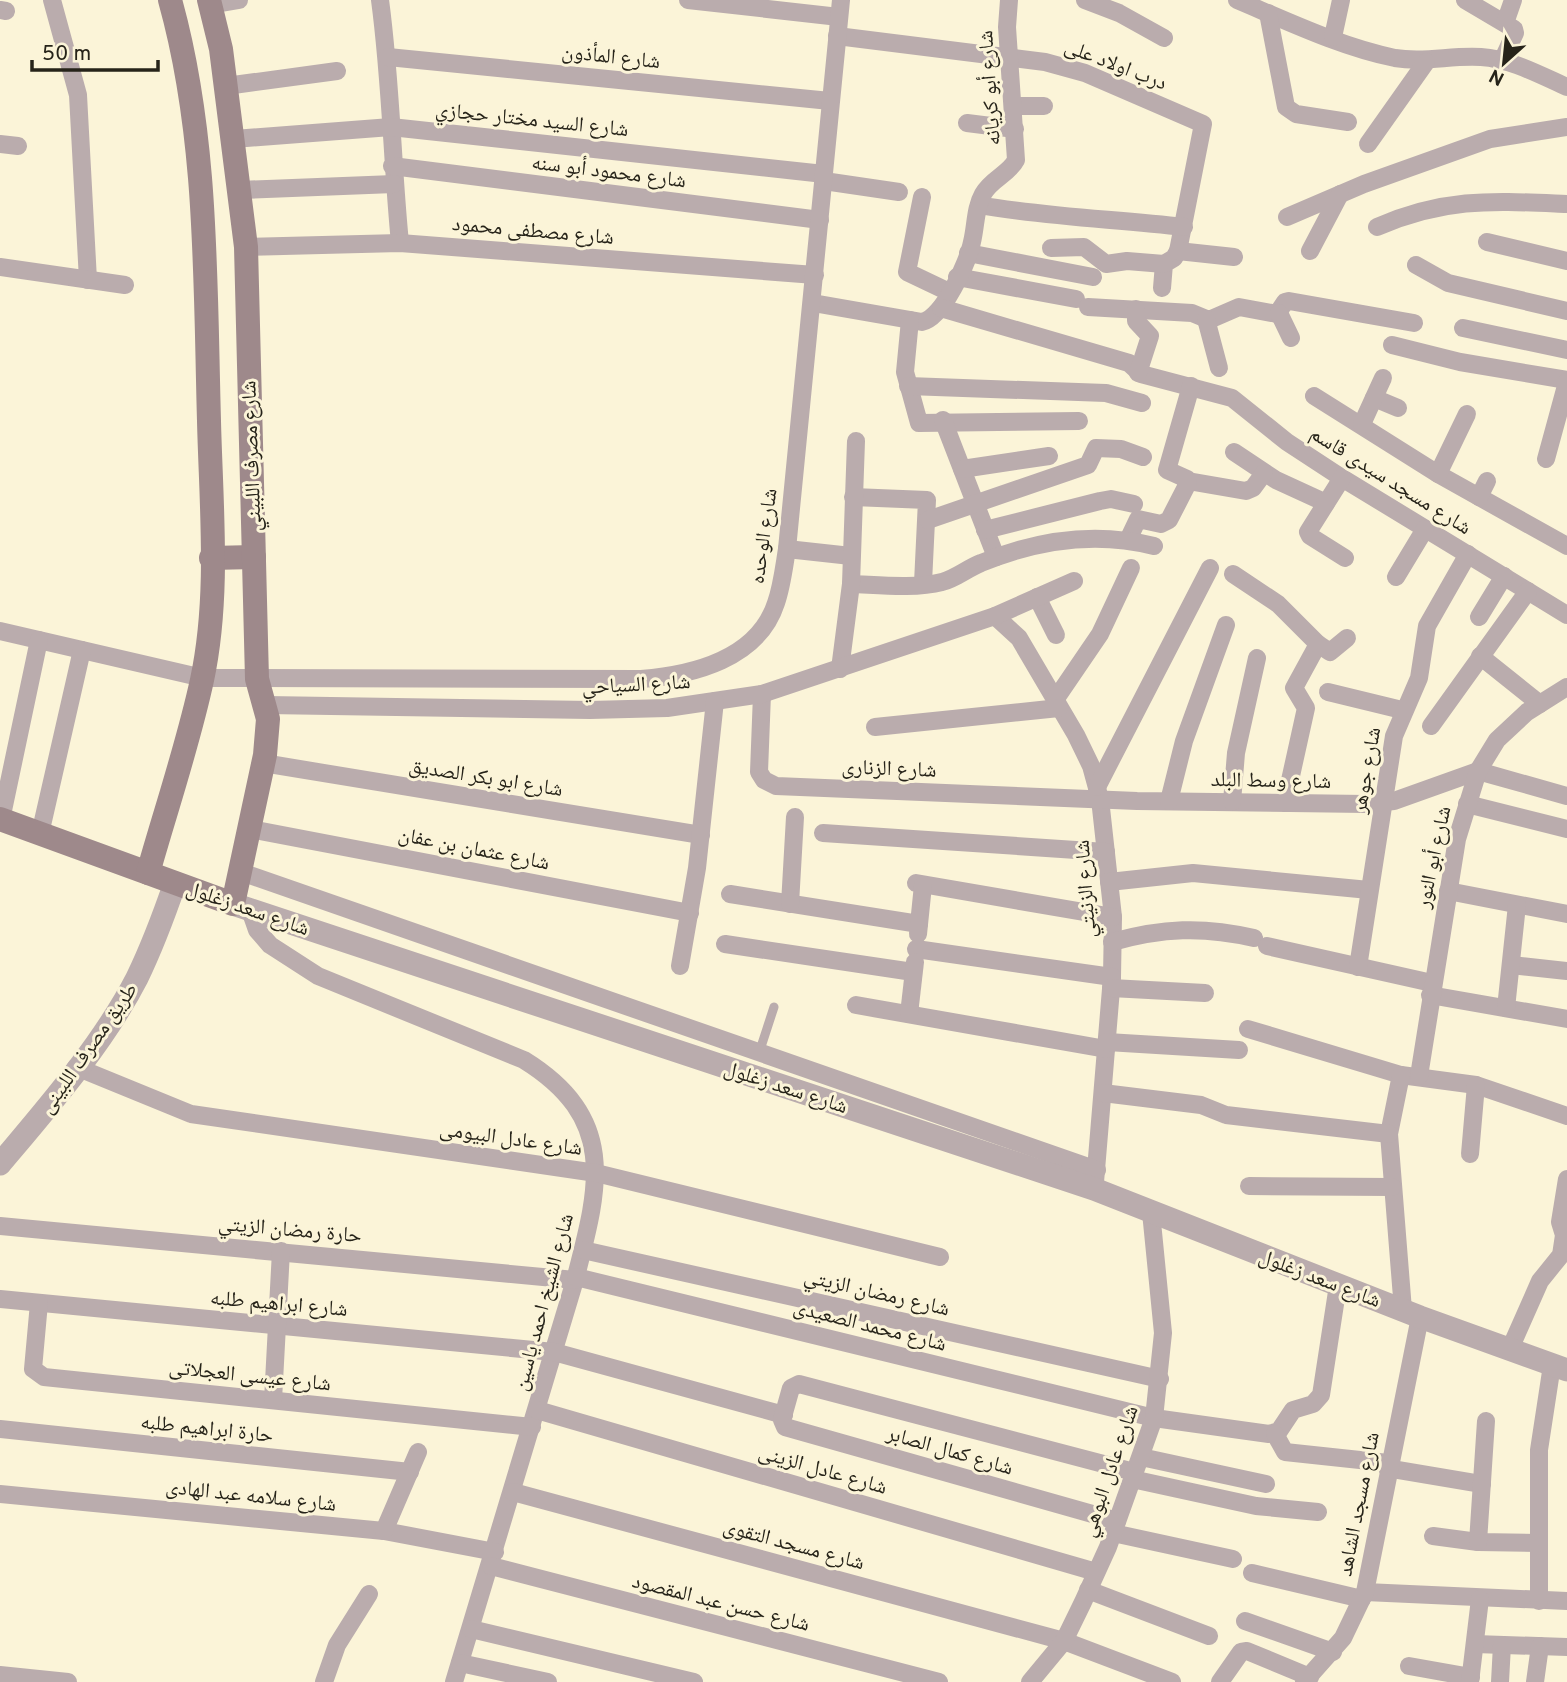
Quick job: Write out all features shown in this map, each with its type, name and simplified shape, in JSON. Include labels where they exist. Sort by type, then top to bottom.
[{"type":"main road","name":"شارع مصرف اللبيني","points":[[209,3],[226,86],[246,247],[257,679],[266,705],[263,763],[242,872],[242,907]]},
{"type":"main road","name":"شارع مصرف اللبيني","points":[[148,873],[202,678],[209,619],[211,558],[204,244],[198,150],[190,88],[172,6]]},
{"type":"main road","points":[[211,522],[252,521]]},
{"type":"main road","points":[[211,558],[254,557]]},
{"type":"main road","name":"شارع سعد زغلول","points":[[0,819],[242,907]]},
{"type":"street","points":[[51,0],[78,96],[88,280]]},
{"type":"street","points":[[209,3],[239,0]]},
{"type":"street","points":[[380,0],[388,57],[393,175],[400,243]]},
{"type":"street","points":[[688,0],[840,8]]},
{"type":"street","name":"شارع أبو كريانه","points":[[949,292],[968,253],[979,205],[987,186],[1008,170],[1016,160],[1008,55],[1009,0]]},
{"type":"street","points":[[1085,0],[1119,13],[1164,38]]},
{"type":"street","points":[[1237,0],[1390,57],[1426,62],[1469,57],[1502,61],[1567,87]]},
{"type":"street","points":[[1333,37],[1341,0]]},
{"type":"street","points":[[1465,0],[1504,23],[1515,33],[1502,61]]},
{"type":"street","points":[[1504,23],[1513,0]]},
{"type":"street","name":"شارع الوحده","points":[[202,678],[641,679],[703,668],[739,651],[754,640],[776,605],[787,550],[840,8]]},
{"type":"street","points":[[1268,13],[1286,107],[1296,114],[1348,122]]},
{"type":"street","name":"درب اولاد على","points":[[837,36],[1008,55],[1085,73],[1203,124],[1178,251]]},
{"type":"street","name":"شارع المأذون","points":[[388,57],[830,101]]},
{"type":"street","points":[[1368,144],[1426,62]]},
{"type":"street","points":[[226,86],[337,71]]},
{"type":"street","points":[[1013,106],[1044,106]]},
{"type":"street","points":[[967,123],[1015,129]]},
{"type":"street","name":"شارع السيد مختار حجازي","points":[[234,139],[391,127],[824,178],[899,192]]},
{"type":"street","points":[[1287,217],[1340,194],[1490,139],[1567,127]]},
{"type":"street","name":"شارع محمود أبو سنه","points":[[240,190],[393,175],[820,220]]},
{"type":"street","points":[[1310,251],[1340,194]]},
{"type":"street","points":[[922,197],[907,272],[949,292],[1192,313],[1206,319],[1219,340],[1219,368]]},
{"type":"street","points":[[1377,227],[1435,206],[1465,202],[1567,204]]},
{"type":"street","points":[[979,205],[1050,217],[1102,218],[1184,227]]},
{"type":"street","points":[[1487,242],[1567,261]]},
{"type":"street","name":"شارع مصطفى محمود","points":[[246,247],[400,243],[815,275]]},
{"type":"street","points":[[1051,248],[1084,247],[1091,250],[1098,261],[1106,264],[1127,261],[1164,264],[1174,258],[1178,251],[1234,257]]},
{"type":"street","points":[[968,253],[1093,277]]},
{"type":"street","points":[[1163,288],[1164,264]]},
{"type":"street","points":[[1416,265],[1448,283],[1567,311]]},
{"type":"street","points":[[0,267],[125,285]]},
{"type":"street","points":[[813,303],[910,320],[929,320],[949,292]]},
{"type":"street","name":"شارع مسجد سيدى قاسم","points":[[949,292],[1129,363],[1138,373],[1232,398],[1287,442],[1342,478],[1567,615]]},
{"type":"street","points":[[1291,338],[1279,313],[1282,305],[1289,301],[1414,323]]},
{"type":"street","points":[[1206,319],[1239,307],[1279,313]]},
{"type":"street","points":[[1136,309],[1136,321],[1150,336],[1138,373]]},
{"type":"street","points":[[910,320],[905,346],[908,386],[919,423],[943,420],[1079,421]]},
{"type":"street","points":[[1463,328],[1567,350]]},
{"type":"street","points":[[1392,345],[1460,362],[1567,381],[1546,459]]},
{"type":"street","points":[[1362,424],[1383,378]]},
{"type":"street","points":[[908,386],[1106,393],[1142,403]]},
{"type":"street","points":[[1191,386],[1167,470],[1188,481],[1245,491],[1253,488],[1264,473]]},
{"type":"street","points":[[1314,396],[1438,474],[1483,489],[1567,546]]},
{"type":"street","points":[[1374,398],[1398,408]]},
{"type":"street","points":[[1438,474],[1467,414]]},
{"type":"street","points":[[943,420],[996,557]]},
{"type":"street","points":[[840,669],[850,584],[856,441]]},
{"type":"street","points":[[928,520],[1088,465],[1096,448],[1121,449],[1143,457]]},
{"type":"street","points":[[1234,452],[1264,473],[1326,503]]},
{"type":"street","points":[[962,469],[1048,456]]},
{"type":"street","points":[[1342,478],[1309,534],[1345,558]]},
{"type":"street","points":[[1128,540],[1138,519],[1161,524],[1169,520],[1188,481]]},
{"type":"street","points":[[853,498],[923,499],[929,504],[923,583]]},
{"type":"street","points":[[985,530],[1100,501],[1123,500],[1134,504]]},
{"type":"street","points":[[1396,577],[1425,529]]},
{"type":"street","points":[[850,584],[943,582],[996,557],[1052,542],[1090,537],[1128,540],[1154,546]]},
{"type":"street","points":[[787,550],[851,556]]},
{"type":"street","name":"شارع جوهر","points":[[1357,967],[1394,736],[1402,710],[1419,678],[1427,626],[1468,554]]},
{"type":"street","points":[[875,727],[1057,704],[1100,634],[1131,568]]},
{"type":"street","points":[[1099,793],[1210,568]]},
{"type":"street","points":[[1233,574],[1278,604],[1329,652],[1347,638]]},
{"type":"street","points":[[1479,617],[1504,576]]},
{"type":"street","name":"شارع السياحي","points":[[266,705],[654,709],[762,694],[995,616],[1074,581]]},
{"type":"street","points":[[1431,726],[1528,591]]},
{"type":"street","points":[[1037,597],[1056,635]]},
{"type":"street","name":"شارع الزنيتي","points":[[995,616],[1019,638],[1091,766],[1099,793],[1113,916],[1111,983],[1096,1180]]},
{"type":"street","points":[[1169,801],[1191,718],[1226,625]]},
{"type":"street","points":[[0,631],[202,678]]},
{"type":"street","points":[[0,819],[39,640]]},
{"type":"street","points":[[1284,803],[1306,708],[1294,688],[1318,644]]},
{"type":"street","points":[[40,834],[82,650]]},
{"type":"street","points":[[1480,656],[1556,698]]},
{"type":"street","points":[[1232,802],[1236,753],[1257,657]]},
{"type":"street","points":[[450,677],[450,708]]},
{"type":"street","points":[[1328,692],[1402,710]]},
{"type":"street","name":"شارع الزنارى","points":[[762,694],[759,772],[764,780],[776,786],[1099,793]]},
{"type":"street","name":"شارع أبو النور","points":[[1411,1313],[1392,1187],[1389,1134],[1393,1104],[1410,1076],[1431,989],[1467,804],[1478,771],[1497,740],[1527,712],[1556,698]]},
{"type":"street","points":[[680,966],[701,835],[715,701]]},
{"type":"street","name":"شارع ابو بكر الصديق","points":[[263,763],[701,835]]},
{"type":"street","points":[[1478,771],[1567,796]]},
{"type":"street","name":"شارع وسط البلد","points":[[1099,793],[1169,801],[1383,803],[1478,771]]},
{"type":"street","points":[[1467,804],[1567,829]]},
{"type":"street","points":[[790,904],[795,817]]},
{"type":"street","name":"شارع عثمان بن عفان","points":[[250,829],[690,912]]},
{"type":"street","points":[[823,833],[1106,852]]},
{"type":"street","name":"شارع سعد زغلول","points":[[242,872],[759,1053],[1096,1180],[1151,1212],[1560,1368]]},
{"type":"street","points":[[1109,882],[1193,873],[1277,878],[1369,890]]},
{"type":"street","name":"طريق مصرف اللبينى","points":[[0,1164],[8,1142],[76,1068],[108,1025],[136,979],[159,931],[175,883]]},
{"type":"street","points":[[909,1014],[919,924],[920,884],[1113,916]]},
{"type":"street","points":[[1448,891],[1567,914]]},
{"type":"street","points":[[730,894],[919,924]]},
{"type":"street","points":[[1506,1008],[1517,905]]},
{"type":"street","name":"شارع سعد زغلول","points":[[242,907],[1096,1180]]},
{"type":"street","name":"شارع الشيخ احمد ياسين","points":[[242,907],[270,945],[318,976],[524,1060],[541,1070],[577,1107],[596,1151],[596,1173],[576,1278],[454,1682]]},
{"type":"street","points":[[1112,942],[1147,932],[1183,928],[1219,930],[1431,989],[1506,1008],[1567,1019]]},
{"type":"street","points":[[725,944],[914,972]]},
{"type":"street","points":[[916,949],[1111,983],[1205,993]]},
{"type":"street","points":[[1511,965],[1567,971]]},
{"type":"street","points":[[856,1005],[1107,1045],[1239,1050]]},
{"type":"street","points":[[1248,1029],[1410,1076],[1476,1085],[1567,1116]]},
{"type":"street","name":"شارع عادل البيومى","points":[[76,1068],[191,1114],[596,1173],[940,1257]]},
{"type":"street","points":[[1470,1154],[1476,1085]]},
{"type":"street","points":[[1103,1093],[1201,1105],[1226,1115],[1389,1134]]},
{"type":"street","points":[[1510,1349],[1540,1282],[1561,1266],[1560,1222],[1567,1179]]},
{"type":"street","points":[[1249,1186],[1392,1187]]},
{"type":"street","name":"شارع عادل البوهي","points":[[1030,1682],[1064,1641],[1088,1590],[1115,1527],[1154,1418],[1163,1333],[1151,1212]]},
{"type":"street","name":"حارة رمضان الزيتي","points":[[0,1226],[576,1278]]},
{"type":"street","name":"شارع رمضان الزيتي","points":[[583,1250],[1160,1379]]},
{"type":"street","points":[[273,1400],[281,1251]]},
{"type":"street","name":"شارع محمد الصعيدى","points":[[576,1278],[1154,1418],[1275,1434]]},
{"type":"street","points":[[1338,1284],[1321,1395],[1312,1404],[1293,1410],[1275,1434],[1285,1452],[1388,1466],[1482,1485]]},
{"type":"street","name":"شارع ابراهيم طلبه","points":[[0,1299],[554,1352]]},
{"type":"street","name":"شارع عيسى العجلاتى","points":[[39,1303],[33,1364],[37,1374],[273,1400],[534,1419]]},
{"type":"street","name":"شارع مسجد الشاهد","points":[[1307,1679],[1333,1652],[1352,1623],[1363,1596],[1388,1466],[1411,1313]]},
{"type":"street","name":"شارع كمال الصابر","points":[[554,1352],[784,1415],[785,1427],[1115,1527]]},
{"type":"street","points":[[1539,1601],[1539,1450],[1560,1368]]},
{"type":"street","points":[[784,1415],[791,1388],[799,1384],[1136,1469],[1256,1506],[1318,1512]]},
{"type":"street","name":"شارع عادل الزينى","points":[[534,1419],[1096,1572]]},
{"type":"street","points":[[1478,1542],[1486,1421]]},
{"type":"street","name":"حارة ابراهيم طلبه","points":[[0,1429],[410,1472]]},
{"type":"street","points":[[384,1531],[418,1452]]},
{"type":"street","points":[[1136,1469],[1266,1485]]},
{"type":"street","name":"شارع مسجد التقوى","points":[[513,1492],[1064,1641],[1172,1682]]},
{"type":"street","name":"شارع سلامه عبد الهادى","points":[[0,1494],[384,1531],[493,1559]]},
{"type":"street","points":[[1115,1527],[1233,1559]]},
{"type":"street","points":[[1433,1536],[1478,1542],[1538,1543]]},
{"type":"street","name":"شارع حسن عبد المقصود","points":[[493,1559],[939,1682]]},
{"type":"street","points":[[1252,1573],[1363,1596],[1567,1601]]},
{"type":"street","points":[[1088,1590],[1209,1636]]},
{"type":"street","points":[[324,1682],[337,1645],[369,1594]]},
{"type":"street","points":[[1409,1666],[1470,1679],[1480,1600]]},
{"type":"street","points":[[1245,1621],[1333,1652]]},
{"type":"street","points":[[471,1629],[694,1682]]},
{"type":"street","points":[[1475,1644],[1567,1647]]},
{"type":"street","points":[[1500,1682],[1502,1645]]},
{"type":"street","points":[[1535,1682],[1540,1646]]},
{"type":"street","points":[[1220,1682],[1241,1652],[1247,1651],[1307,1679]]},
{"type":"street","points":[[460,1663],[548,1682]]},
{"type":"street","points":[[0,1675],[68,1682]]},
{"type":"lane","points":[[759,1053],[774,1007]]}]
